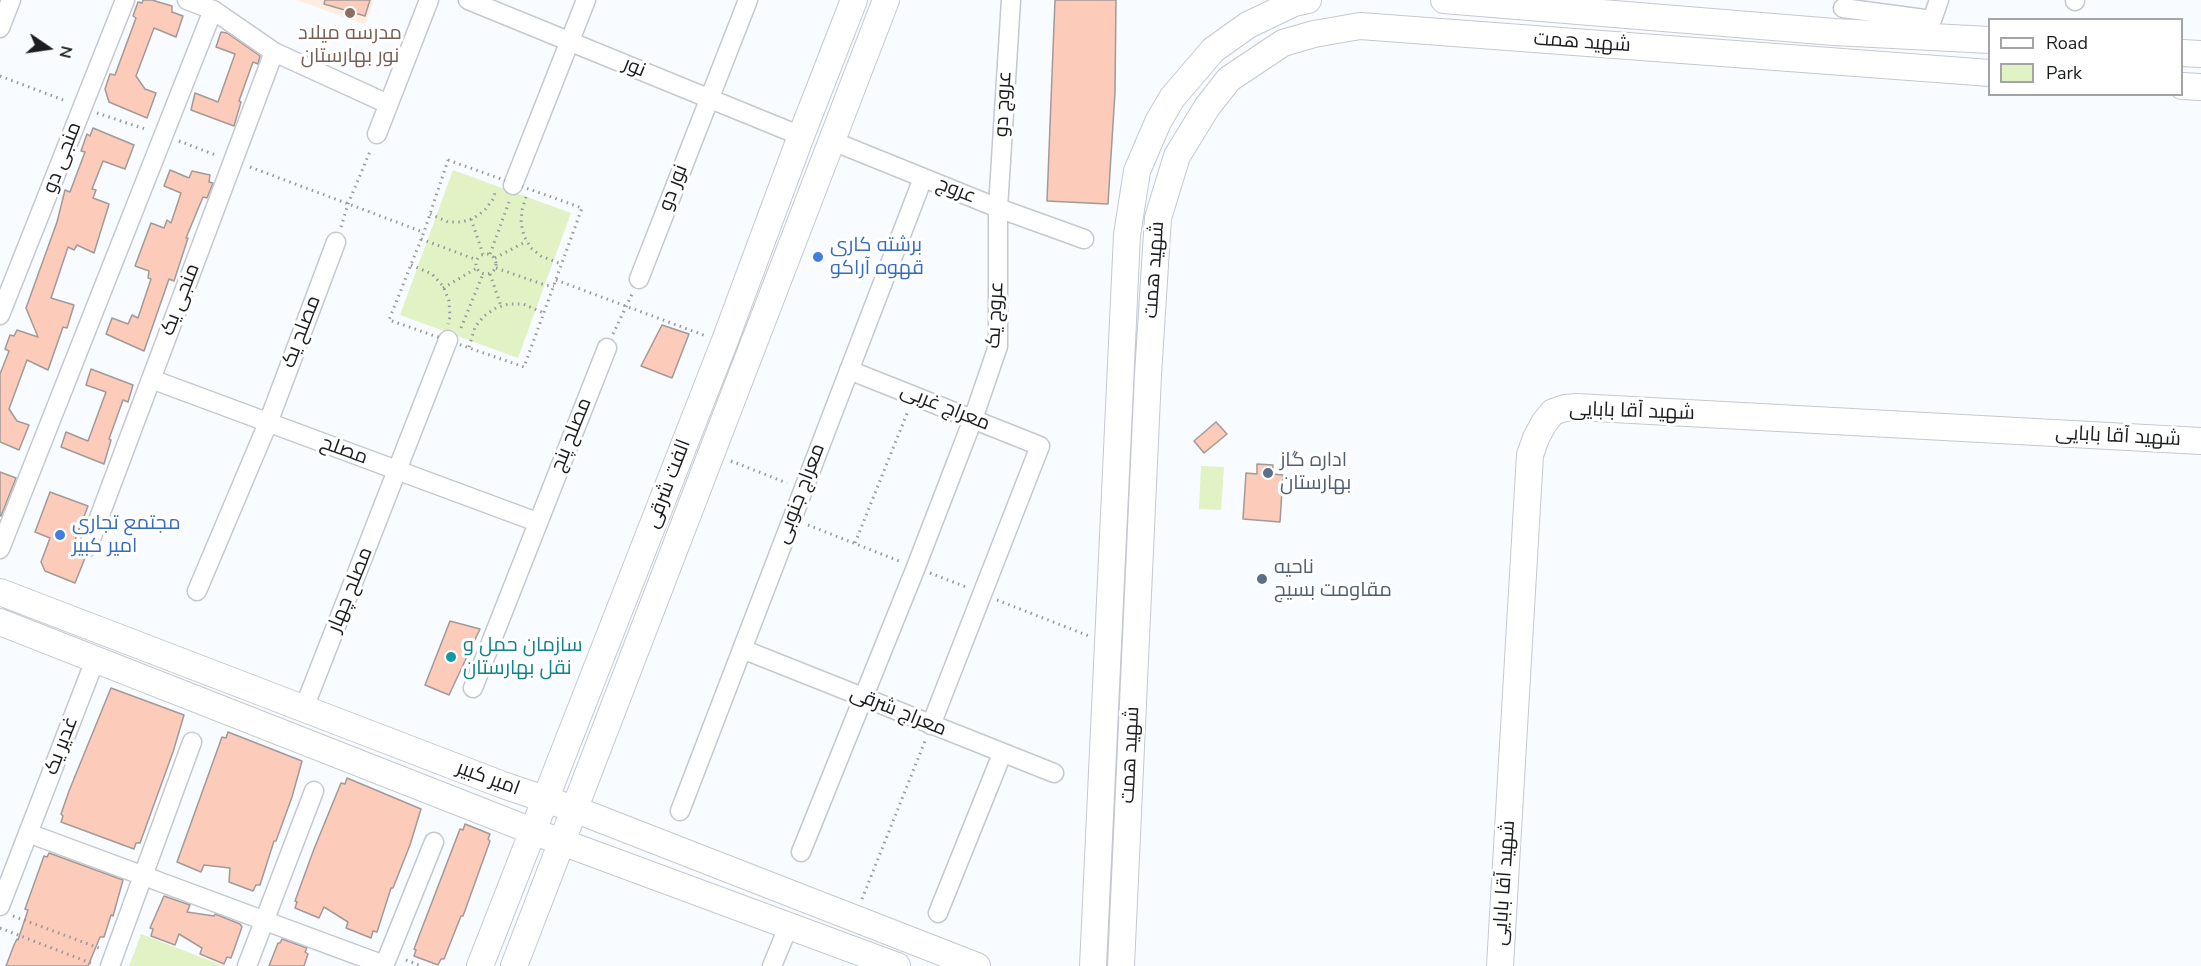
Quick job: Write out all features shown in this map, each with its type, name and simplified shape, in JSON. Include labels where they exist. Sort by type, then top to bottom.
[{"type":"street","points":[[0,28],[11,0]]},
{"type":"street","name":"منجی دو","points":[[0,315],[125,0]]},
{"type":"street","points":[[187,0],[213,10],[274,52],[388,104]]},
{"type":"street","points":[[378,134],[429,0]]},
{"type":"street","name":"نور","points":[[468,0],[801,136]]},
{"type":"street","points":[[512,190],[586,0]]},
{"type":"street","name":"نور دو","points":[[639,279],[748,0]]},
{"type":"street","name":"الفت شرقی","points":[[480,966],[724,343],[854,0]]},
{"type":"street","name":"الفت شرقی","points":[[514,966],[830,140],[886,0]]},
{"type":"street","name":"عروج دو","points":[[998,208],[1011,0]]},
{"type":"street","name":"شهید همت","points":[[1092,964],[1127,235],[1137,171],[1158,122],[1172,98],[1213,50],[1248,25],[1294,3],[1308,0]]},
{"type":"street","name":"شهید همت","points":[[1444,0],[1834,32],[1988,40]]},
{"type":"street","points":[[1834,32],[1845,4],[1932,20],[1939,0]]},
{"type":"street","points":[[1558,41],[1560,9]]},
{"type":"street","points":[[0,549],[213,10]]},
{"type":"street","name":"شهید همت","points":[[1121,966],[1148,375],[1158,218],[1177,156],[1207,107],[1229,79],[1283,44],[1314,34],[1360,26],[1988,73]]},
{"type":"street","name":"منجی یک","points":[[88,547],[274,52]]},
{"type":"street","points":[[2183,52],[2201,54]]},
{"type":"street","points":[[2183,86],[2201,87]]},
{"type":"street","name":"عروج","points":[[830,140],[998,208],[1084,238]]},
{"type":"street","name":"معراج جنوبی","points":[[680,811],[923,178]]},
{"type":"street","name":"عروج یک","points":[[801,852],[916,567],[998,346],[998,208]]},
{"type":"street","name":"مصلح یک","points":[[197,591],[268,423],[336,242]]},
{"type":"street","name":"مصلح چهار","points":[[304,708],[451,336]]},
{"type":"street","name":"مصلح پنج","points":[[473,688],[607,348]]},
{"type":"street","name":"معراج غربی","points":[[849,370],[1040,446],[982,594]]},
{"type":"street","name":"مصلح","points":[[151,379],[537,522]]},
{"type":"street","name":"شهید آقا بابایی","points":[[1500,966],[1530,455],[1544,423],[1553,412],[1577,407],[2201,441]]},
{"type":"street","name":"امیر کبیر","points":[[0,592],[503,785],[574,809],[977,966]]},
{"type":"street","points":[[931,725],[982,594]]},
{"type":"street","name":"امیر کبیر","points":[[0,622],[532,831],[897,966]]},
{"type":"street","name":"معراج شرقی","points":[[742,649],[1054,773]]},
{"type":"street","name":"غدیر یک","points":[[5,911],[28,833],[95,660]]},
{"type":"street","points":[[112,960],[192,742]]},
{"type":"street","points":[[938,913],[1002,754]]},
{"type":"street","points":[[247,966],[314,791]]},
{"type":"street","points":[[28,833],[384,966],[434,842]]},
{"type":"street","points":[[772,966],[789,925]]},
{"type":"path","points":[[336,242],[348,204],[378,134]]},
{"type":"path","points":[[163,135],[424,232]]},
{"type":"path","points":[[448,160],[512,190],[582,208],[524,367],[469,348],[451,336],[389,320],[424,232],[448,160]]},
{"type":"path","points":[[430,214],[448,222],[462,222],[485,210],[493,199],[512,190]]},
{"type":"path","points":[[512,190],[522,210],[521,223],[527,241],[541,256],[561,264]]},
{"type":"path","points":[[489,254],[512,190]]},
{"type":"path","points":[[471,219],[483,254]]},
{"type":"path","points":[[421,239],[477,260]]},
{"type":"path","points":[[495,258],[527,241]]},
{"type":"path","points":[[495,258],[489,254],[483,254],[477,260],[477,268],[483,274],[490,274],[496,268]]},
{"type":"path","points":[[495,258],[496,268]]},
{"type":"path","points":[[411,265],[432,274],[443,288],[449,301],[451,336]]},
{"type":"path","points":[[443,288],[477,268]]},
{"type":"path","points":[[496,268],[554,286]]},
{"type":"path","points":[[451,336],[483,274]]},
{"type":"path","points":[[490,274],[501,306]]},
{"type":"path","points":[[556,279],[724,343]]},
{"type":"path","points":[[607,348],[639,279]]},
{"type":"path","points":[[469,348],[475,327],[484,316],[501,306],[523,304],[544,313]]},
{"type":"path","points":[[855,543],[914,395]]},
{"type":"path","points":[[710,453],[803,490]]},
{"type":"path","points":[[792,519],[1108,644]]},
{"type":"path","points":[[855,918],[931,725]]},
{"type":"path","points":[[5,911],[112,960]]},
{"type":"path","points":[[0,928],[98,966]]},
{"type":"shaded area","name":"مدرسه میلاد نور بهارستان","points":[[297,0],[374,0],[365,25]]},
{"type":"green space","points":[[453,170],[571,213],[518,358],[400,315]]},
{"type":"green space","points":[[1201,466],[1224,467],[1221,510],[1199,509]]},
{"type":"green space","points":[[141,934],[224,966],[129,966]]},
{"type":"building","points":[[143,0],[152,0],[172,6],[172,12],[183,16],[176,37],[154,28],[136,76],[145,89],[156,93],[147,118],[109,102],[105,89],[110,74],[115,75],[136,18],[133,16],[138,2],[142,3]]},
{"type":"building","points":[[325,0],[370,0],[365,16],[324,4]]},
{"type":"building","points":[[1055,0],[1116,0],[1115,92],[1108,204],[1047,201]]},
{"type":"building","points":[[221,32],[227,33],[260,56],[258,64],[253,62],[239,101],[241,102],[234,126],[191,110],[195,93],[218,102],[235,54],[216,47]]},
{"type":"building","points":[[93,128],[134,145],[125,169],[103,161],[92,189],[96,190],[93,198],[109,204],[94,253],[77,245],[74,250],[68,247],[51,298],[74,305],[67,328],[63,327],[48,370],[27,360],[9,409],[17,421],[29,425],[19,450],[0,442],[0,374],[9,351],[5,349],[10,335],[14,336],[17,330],[38,337],[26,308],[57,222],[65,190],[70,192],[85,152],[81,151],[87,134],[90,136]]},
{"type":"building","points":[[170,170],[189,178],[192,171],[210,175],[209,182],[213,183],[207,198],[203,197],[186,238],[188,238],[174,281],[169,279],[144,351],[106,334],[112,318],[128,324],[132,315],[138,318],[151,279],[148,278],[149,271],[135,266],[151,223],[164,228],[167,220],[171,223],[181,193],[164,186]]},
{"type":"building","points":[[662,325],[689,334],[672,378],[641,366]]},
{"type":"building","points":[[91,369],[133,385],[128,402],[123,400],[109,439],[111,440],[104,464],[61,447],[66,432],[88,441],[106,392],[86,385]]},
{"type":"building","points":[[1216,422],[1227,434],[1204,453],[1194,441]]},
{"type":"building","points":[[1257,464],[1273,465],[1272,474],[1283,475],[1280,522],[1243,519],[1246,473],[1257,474]]},
{"type":"building","points":[[0,472],[16,478],[1,516],[0,516]]},
{"type":"building","name":"مجتمع تجاری امیر کبیر","points":[[50,492],[88,506],[72,548],[85,558],[75,583],[45,571],[41,562],[50,538],[35,532]]},
{"type":"building","name":"سازمان حمل و نقل بهارستان","points":[[450,621],[480,629],[449,695],[425,685]]},
{"type":"building","points":[[111,688],[184,715],[140,843],[136,843],[134,849],[61,822],[63,816],[61,814],[69,791]]},
{"type":"building","points":[[228,732],[302,761],[292,797],[276,841],[274,841],[260,885],[256,885],[253,891],[229,882],[230,868],[204,865],[201,872],[177,862],[222,737],[226,738]]},
{"type":"building","points":[[347,778],[421,809],[377,932],[373,931],[371,938],[346,928],[348,922],[324,907],[319,918],[295,908],[297,902],[295,901],[314,849],[341,783],[345,784]]},
{"type":"building","points":[[465,824],[490,834],[488,839],[490,841],[463,916],[461,916],[444,959],[441,959],[438,965],[414,956],[416,950],[414,949],[460,829],[463,830]]},
{"type":"building","points":[[49,853],[123,880],[113,916],[111,915],[104,937],[100,937],[88,966],[6,966],[18,940],[28,910],[25,909],[44,856],[47,857]]},
{"type":"building","points":[[164,896],[190,905],[187,912],[214,916],[215,914],[240,924],[242,927],[231,958],[227,957],[224,964],[200,954],[202,948],[179,934],[175,945],[151,936],[153,929],[150,928]]},
{"type":"building","points":[[282,939],[307,948],[305,952],[308,954],[304,966],[269,966],[278,943]]},
{"type":"place","name":"مدرسه میلاد نور بهارستان","points":[[350,13]]},
{"type":"place","name":"برشته کاری قهوه آراکو","points":[[818,257]]},
{"type":"place","name":"اداره گاز بهارستان","points":[[1268,473]]},
{"type":"place","name":"مجتمع تجاری امیر کبیر","points":[[60,535]]},
{"type":"place","name":"ناحیه مقاومت بسیج","points":[[1262,579]]},
{"type":"place","name":"سازمان حمل و نقل بهارستان","points":[[451,657]]}]
